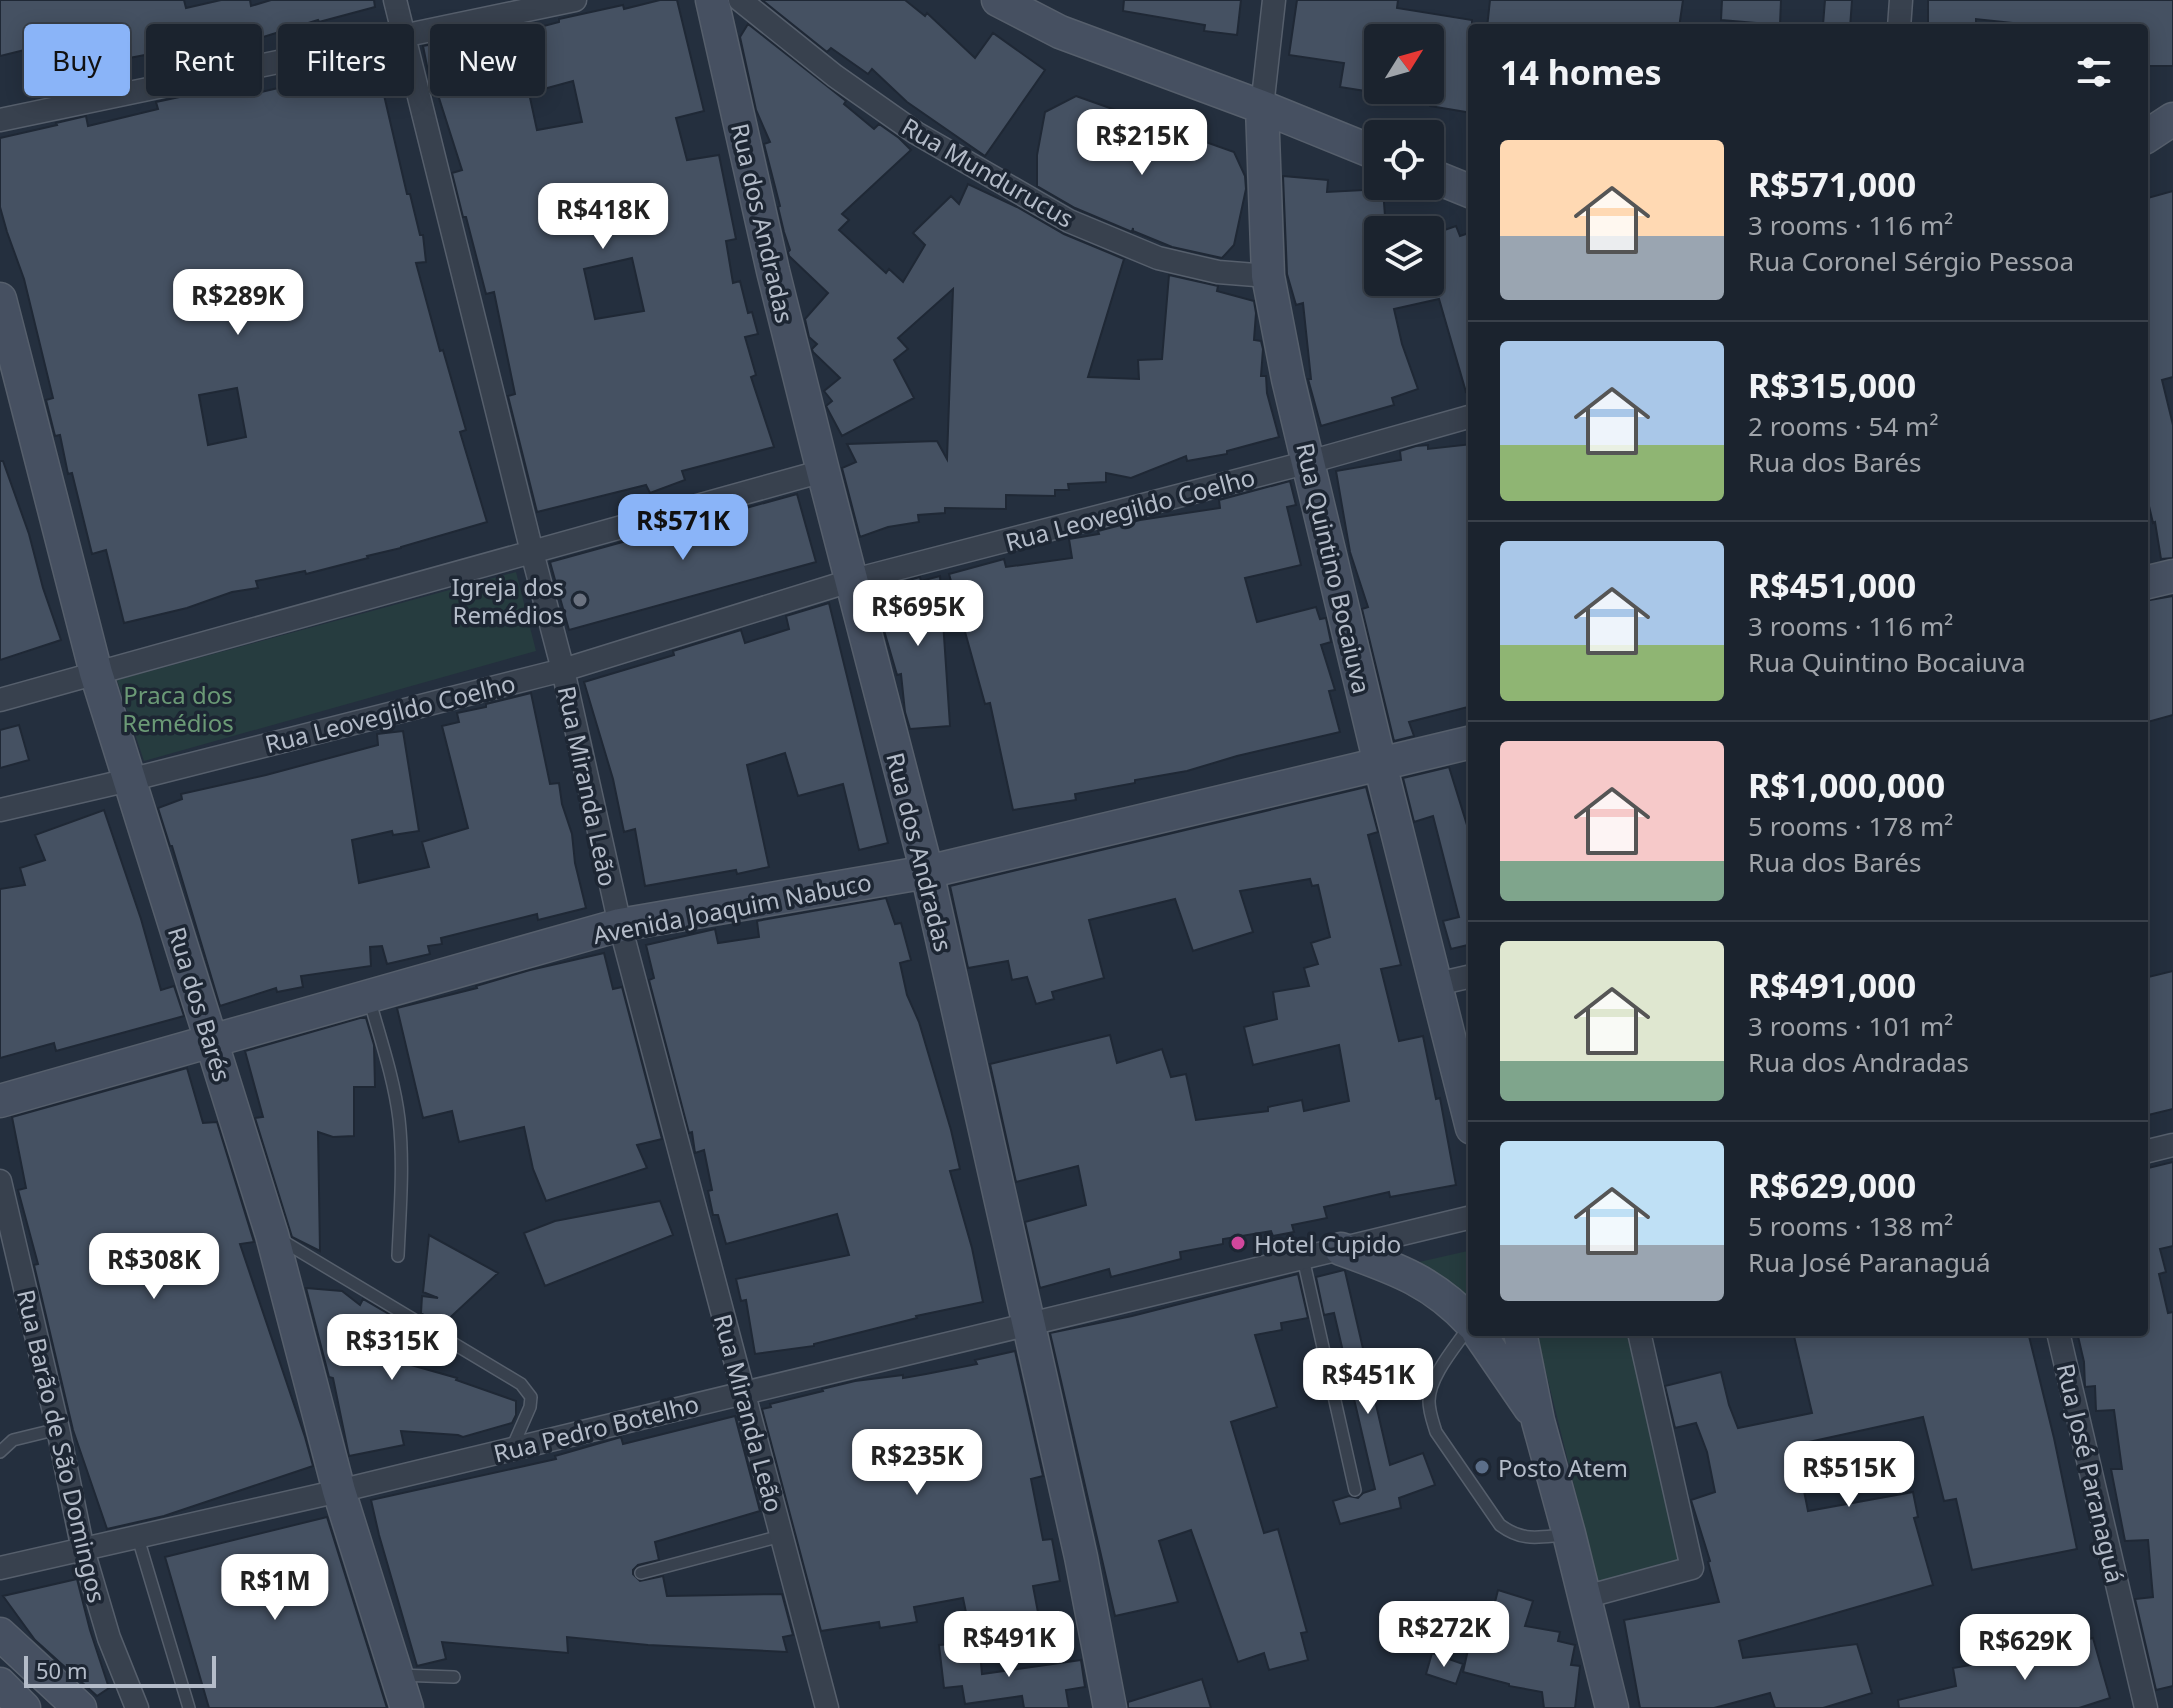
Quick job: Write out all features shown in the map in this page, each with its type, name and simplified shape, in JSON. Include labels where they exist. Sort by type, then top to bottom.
[{"type":"street","name":"Rua Miranda Leão","points":[[395,0],[401,24]]},
{"type":"street","points":[[414,33],[575,0]]},
{"type":"street","name":"Rua dos Andradas","points":[[712,0],[770,256],[850,581],[927,872],[1081,1557],[1110,1708]]},
{"type":"street","name":"Rua Mundurucus","points":[[740,0],[835,76],[916,133],[1069,221],[1158,258],[1218,272],[1268,276]]},
{"type":"street","points":[[998,0],[1060,32],[1364,148]]},
{"type":"street","name":"Rua Quintino Bocaiuva","points":[[1274,0],[1262,107],[1268,276],[1288,379],[1380,764],[1468,1112]]},
{"type":"street","points":[[1899,24],[1901,0]]},
{"type":"street","points":[[0,120],[278,62]]},
{"type":"street","name":"Rua Miranda Leão","points":[[414,75],[563,670],[620,925],[827,1708]]},
{"type":"street","points":[[1444,181],[1468,190]]},
{"type":"street","name":"Rua dos Barés","points":[[1,305],[96,673],[272,1235],[339,1491],[407,1708]]},
{"type":"street","name":"Rua Leovegildo Coelho","points":[[0,810],[563,670],[850,581],[1309,462],[1468,417]]},
{"type":"street","points":[[0,700],[823,471]]},
{"type":"street","points":[[2148,582],[2173,576]]},
{"type":"street","name":"Avenida Joaquim Nabuco","points":[[0,1101],[620,925],[927,872],[1468,743]]},
{"type":"street","points":[[1437,984],[1468,977]]},
{"type":"street","points":[[2148,1151],[2173,1145]]},
{"type":"street","name":"Rua Barão de São Domingos","points":[[0,1181],[83,1550],[109,1638],[137,1708]]},
{"type":"street","name":"Rua Pedro Botelho","points":[[0,1568],[339,1491],[1468,1218]]},
{"type":"street","points":[[1341,1249],[1388,1265],[1420,1281],[1448,1299],[1468,1320]]},
{"type":"street","points":[[1481,1336],[1538,1421]]},
{"type":"street","points":[[1521,1336],[1538,1421],[1612,1708]]},
{"type":"street","points":[[1585,1597],[1692,1568],[1640,1336]]},
{"type":"street","name":"Rua José Paranaguá","points":[[2059,1336],[2146,1708]]},
{"type":"street","points":[[0,1634],[80,1708]]},
{"type":"street","points":[[0,1684],[24,1708]]},
{"type":"lane","points":[[368,998],[398,1118],[401,1158],[398,1256]]},
{"type":"lane","points":[[272,1235],[521,1384],[531,1397],[530,1407],[511,1449]]},
{"type":"lane","points":[[1303,1258],[1355,1490]]},
{"type":"lane","points":[[1468,1330],[1431,1384],[1430,1415],[1436,1432],[1500,1525],[1513,1534],[1528,1538],[1569,1534]]},
{"type":"lane","points":[[0,1452],[13,1440],[58,1429]]},
{"type":"lane","points":[[641,1573],[781,1536]]},
{"type":"lane","points":[[138,1538],[189,1708]]},
{"type":"lane","points":[[396,1675],[454,1677]]},
{"type":"green space","name":"Praca dos Remédios","points":[[516,572],[536,651],[144,761],[117,680]]},
{"type":"green space","points":[[1468,1251],[1468,1306],[1406,1265]]},
{"type":"green space","points":[[1537,1336],[1632,1336],[1690,1568],[1600,1590]]},
{"type":"building","points":[[0,0],[184,0],[186,8],[221,0],[250,0],[251,6],[271,0],[374,0],[375,7],[319,22],[278,24],[278,32],[262,37],[262,24],[146,24],[146,55],[130,58],[130,24],[24,24],[24,50],[0,56]]},
{"type":"building","points":[[660,0],[677,0],[704,111],[676,118],[687,160],[719,155],[736,239],[726,241],[733,283],[740,281],[748,313],[752,312],[758,334],[745,337],[756,375],[751,377],[774,447],[682,471],[685,480],[650,493],[646,485],[537,512],[508,396],[515,394],[494,292],[486,294],[466,217],[463,217],[452,173],[462,170],[438,96],[530,96],[537,130],[582,122],[573,81],[545,89],[545,26],[559,22],[559,19],[623,5],[624,9]],"holes":[[[632,258],[644,311],[595,319],[584,269]]]},
{"type":"building","points":[[762,0],[905,0],[925,16],[927,13],[975,58],[993,33],[1045,70],[985,156],[907,102],[872,69],[868,74],[831,48],[827,52]]},
{"type":"building","points":[[1124,0],[1241,0],[1237,35],[1204,31],[1205,25],[1123,11]]},
{"type":"building","points":[[1297,0],[1398,0],[1397,8],[1472,20],[1472,24],[1468,24],[1468,112],[1430,106],[1444,104],[1444,24],[1364,24],[1364,91],[1340,87],[1344,63],[1289,55]]},
{"type":"building","points":[[1490,0],[1683,0],[1680,24],[1487,24]]},
{"type":"building","points":[[1722,0],[1781,0],[1780,24],[1721,20]]},
{"type":"building","points":[[1825,0],[1852,0],[1850,24],[1823,24]]},
{"type":"building","points":[[1928,0],[2173,0],[2173,66],[2148,66],[2148,24],[2023,24],[1976,19],[1976,24],[1928,24]]},
{"type":"building","points":[[748,24],[846,101],[844,104],[874,129],[879,124],[911,150],[842,214],[849,220],[839,230],[886,273],[889,269],[903,282],[925,245],[913,233],[951,196],[959,204],[968,184],[1064,234],[1124,259],[1088,377],[1139,379],[1138,360],[1162,359],[1169,275],[1218,286],[1217,291],[1254,301],[1254,340],[1261,341],[1261,376],[1266,376],[1267,393],[1279,437],[1227,451],[1227,454],[1187,461],[1186,456],[1131,478],[1106,473],[1106,482],[1068,484],[1069,490],[1055,490],[1055,496],[1006,495],[1006,509],[945,508],[945,513],[918,515],[919,522],[888,527],[860,537],[842,468],[856,462],[847,444],[937,441],[947,459],[953,289],[898,338],[908,349],[894,360],[914,398],[842,436],[826,406],[832,401],[824,391],[840,378],[813,352],[817,344],[809,337],[805,319],[828,293],[789,256],[764,144],[770,142],[756,110],[740,37]]},
{"type":"building","points":[[430,45],[430,81],[423,46]]},
{"type":"building","points":[[278,88],[278,96],[384,96],[407,194],[410,194],[420,235],[423,235],[426,262],[416,263],[466,430],[460,432],[487,522],[306,574],[305,571],[256,581],[258,588],[232,592],[187,608],[124,623],[106,550],[92,554],[72,473],[68,474],[60,435],[55,436],[46,400],[53,398],[24,279],[0,207],[0,138],[86,116],[88,126],[158,109],[156,102],[184,96],[262,96],[262,92]],"holes":[[[237,388],[246,437],[208,445],[199,395]]]},
{"type":"building","points":[[1076,96],[1234,152],[1245,176],[1246,189],[1234,245],[1222,258],[1172,247],[1133,231],[1133,228],[1132,232],[1075,208],[1037,186],[1037,155],[1045,112]]},
{"type":"building","points":[[1283,176],[1328,180],[1327,192],[1364,190],[1364,200],[1384,200],[1385,216],[1364,216],[1364,296],[1444,296],[1444,230],[1456,226],[1460,236],[1468,233],[1468,392],[1439,299],[1394,309],[1418,389],[1392,398],[1394,405],[1321,426],[1308,379],[1311,379],[1303,303],[1296,305],[1287,274]]},
{"type":"building","points":[[2173,191],[2173,377],[2162,380],[2173,425],[2173,558],[2161,559],[2148,502],[2148,198]]},
{"type":"building","points":[[1468,444],[1468,707],[1409,722],[1414,736],[1394,741],[1362,609],[1368,607],[1350,552],[1336,471],[1401,460],[1400,451],[1416,446],[1428,445],[1428,449]]},
{"type":"building","points":[[0,461],[3,461],[29,534],[61,640],[0,660]]},
{"type":"building","points":[[1290,481],[1296,505],[1287,507],[1301,565],[1245,578],[1257,622],[1316,607],[1320,619],[1326,618],[1331,642],[1321,645],[1335,690],[1329,691],[1340,732],[1187,771],[1075,794],[1076,800],[1013,810],[990,703],[985,704],[949,574],[1004,559],[1006,567],[1072,558],[1069,539],[1099,534],[1098,531],[1140,520],[1220,508],[1219,500]]},
{"type":"building","points":[[797,494],[816,562],[569,630],[550,562]]},
{"type":"building","points":[[940,576],[950,726],[910,729],[901,674],[897,675],[875,589],[920,577],[921,581]]},
{"type":"building","points":[[2173,596],[2173,715],[2148,722],[2148,600]]},
{"type":"building","points":[[829,603],[888,843],[859,850],[843,784],[798,796],[785,753],[747,765],[769,867],[645,886],[635,829],[624,832],[613,779],[584,682],[674,655],[673,651],[741,630],[745,643],[789,629],[786,616]]},
{"type":"building","points":[[531,693],[550,784],[559,783],[586,908],[538,920],[537,914],[441,938],[442,944],[428,946],[430,954],[387,964],[382,946],[370,947],[371,966],[301,976],[303,987],[277,992],[276,988],[220,1006],[158,808],[182,799],[181,794],[378,745],[377,734],[403,731],[419,831],[393,835],[392,831],[352,840],[359,883],[429,867],[422,842],[468,828],[442,726],[459,722],[457,713]]},
{"type":"building","points":[[19,725],[29,760],[0,768],[0,730]]},
{"type":"building","points":[[1449,767],[1468,825],[1468,945],[1451,949],[1443,921],[1459,917],[1433,816],[1414,822],[1403,778]]},
{"type":"building","points":[[1366,787],[1378,832],[1368,835],[1401,965],[1381,969],[1399,1041],[1423,1036],[1436,1099],[1440,1098],[1456,1185],[1390,1197],[1389,1192],[1324,1207],[1327,1218],[1292,1225],[1294,1232],[1273,1236],[1271,1231],[1223,1239],[1223,1244],[1180,1252],[1181,1259],[1111,1277],[1109,1269],[1040,1288],[1025,1222],[1086,1205],[1078,1166],[1016,1182],[990,1064],[1110,1035],[1117,1063],[1162,1049],[1171,1077],[1186,1074],[1196,1120],[1268,1111],[1268,1107],[1302,1100],[1304,1111],[1349,1101],[1339,1045],[1253,1065],[1244,1027],[1277,1019],[1273,992],[1309,986],[1304,968],[1318,964],[1311,943],[1330,937],[1318,885],[1312,886],[1310,879],[1240,891],[1253,932],[1193,951],[1175,899],[1089,920],[1104,978],[1052,992],[1054,999],[1036,1004],[1027,977],[1012,980],[1008,961],[968,968],[950,886]]},
{"type":"building","points":[[104,810],[161,990],[174,986],[184,1016],[56,1051],[54,1043],[0,1058],[0,889],[25,885],[20,868],[45,860],[35,835]]},
{"type":"building","points":[[886,898],[895,924],[901,923],[911,960],[900,963],[907,995],[919,1022],[951,1130],[960,1169],[950,1171],[972,1248],[983,1302],[916,1316],[814,1346],[755,1354],[746,1300],[741,1301],[736,1279],[849,1255],[837,1214],[726,1244],[718,1215],[713,1215],[708,1191],[712,1190],[704,1150],[695,1153],[692,1132],[689,1133],[649,980],[654,978],[646,945],[715,929],[718,943],[759,937],[757,921]]},
{"type":"building","points":[[604,953],[613,989],[622,987],[662,1139],[637,1145],[647,1168],[546,1201],[533,1169],[524,1127],[459,1142],[452,1111],[423,1118],[397,1008],[477,988],[530,970]]},
{"type":"building","points":[[2173,971],[2173,1109],[2148,1115],[2148,977]]},
{"type":"building","points":[[366,1018],[374,1045],[375,1087],[354,1087],[354,1136],[333,1137],[318,1132],[320,1251],[292,1237],[255,1118],[263,1117],[245,1051]]},
{"type":"building","points":[[187,1068],[203,1123],[217,1122],[254,1242],[240,1244],[313,1466],[164,1516],[107,1529],[73,1430],[34,1265],[38,1264],[18,1190],[26,1188],[12,1117]]},
{"type":"building","points":[[2173,1162],[2173,1246],[2160,1249],[2166,1272],[2159,1274],[2168,1313],[2173,1312],[2173,1686],[2156,1690],[2135,1599],[2153,1597],[2148,1540],[2125,1541],[2111,1469],[2122,1469],[2114,1410],[2096,1411],[2095,1386],[2085,1387],[2084,1362],[2078,1336],[2148,1336],[2148,1168]]},
{"type":"building","points":[[660,1201],[673,1235],[545,1286],[524,1233],[555,1221]]},
{"type":"building","points":[[429,1235],[498,1273],[441,1326],[421,1313],[422,1296],[438,1298],[423,1292]]},
{"type":"building","points":[[1344,1270],[1390,1465],[1423,1453],[1435,1485],[1399,1498],[1401,1508],[1340,1524],[1333,1501],[1349,1496],[1358,1498],[1375,1489],[1334,1313],[1324,1315],[1316,1277]]},
{"type":"building","points":[[1298,1274],[1308,1318],[1281,1323],[1282,1330],[1255,1335],[1277,1407],[1231,1422],[1264,1533],[1278,1529],[1307,1632],[1301,1633],[1308,1660],[1269,1670],[1264,1653],[1238,1662],[1191,1530],[1159,1541],[1178,1602],[1115,1616],[1050,1333],[1132,1316]]},
{"type":"building","points":[[306,1288],[342,1291],[360,1305],[363,1299],[399,1320],[387,1338],[393,1360],[457,1378],[516,1401],[516,1415],[512,1423],[463,1437],[401,1431],[404,1445],[349,1456],[333,1378],[329,1377]]},
{"type":"building","points":[[1794,1336],[2029,1336],[2077,1549],[1972,1570],[1956,1499],[1944,1501],[1923,1417],[1795,1445],[1808,1511],[1913,1492],[1918,1517],[1914,1518],[1933,1585],[1739,1641],[1743,1658],[1857,1644],[1872,1693],[1823,1708],[1775,1708],[1770,1693],[1714,1708],[1640,1708],[1624,1620],[1719,1602],[1691,1500],[1715,1492],[1707,1452],[1696,1423],[1675,1428],[1665,1386],[1721,1372],[1738,1428],[1812,1413]]},
{"type":"building","points":[[1015,1351],[1043,1476],[1031,1479],[1043,1540],[1052,1539],[1060,1581],[1033,1586],[1040,1623],[971,1637],[963,1598],[914,1607],[917,1622],[880,1628],[879,1622],[821,1631],[762,1409],[771,1407],[770,1404],[855,1381],[926,1374],[977,1364],[975,1360]]},
{"type":"building","points":[[735,1416],[760,1511],[655,1542],[659,1560],[638,1565],[633,1574],[640,1581],[663,1576],[667,1596],[782,1594],[793,1635],[783,1637],[787,1652],[648,1645],[567,1637],[568,1653],[442,1642],[446,1659],[417,1666],[371,1500],[556,1459],[555,1456],[621,1437],[623,1444]]},
{"type":"building","points":[[327,1517],[387,1708],[209,1708],[165,1557]]},
{"type":"building","points":[[77,1579],[109,1688],[97,1696],[35,1640],[3,1596]]},
{"type":"building","points":[[1498,1590],[1533,1601],[1525,1626],[1560,1632],[1558,1641],[1575,1645],[1571,1665],[1580,1666],[1575,1708],[1544,1708],[1542,1692],[1463,1672],[1474,1623],[1489,1626]]},
{"type":"building","points":[[2093,1638],[2110,1698],[2079,1708],[1899,1708],[1898,1700],[1956,1686],[1953,1668]]},
{"type":"building","points":[[979,1642],[982,1674],[1081,1660],[1085,1687],[1066,1690],[1069,1708],[1024,1708],[1022,1696],[965,1704],[962,1686],[944,1688],[939,1645]]},
{"type":"building","points":[[1432,1653],[1463,1664],[1456,1684],[1426,1674]]},
{"type":"building","points":[[1202,1679],[1211,1708],[1128,1708],[1128,1702]]},
{"type":"place","name":"Igreja dos Remédios","points":[[580,600]]},
{"type":"place","name":"Hotel Cupido","points":[[1238,1243]]},
{"type":"place","name":"Posto Atem","points":[[1482,1467]]}]
